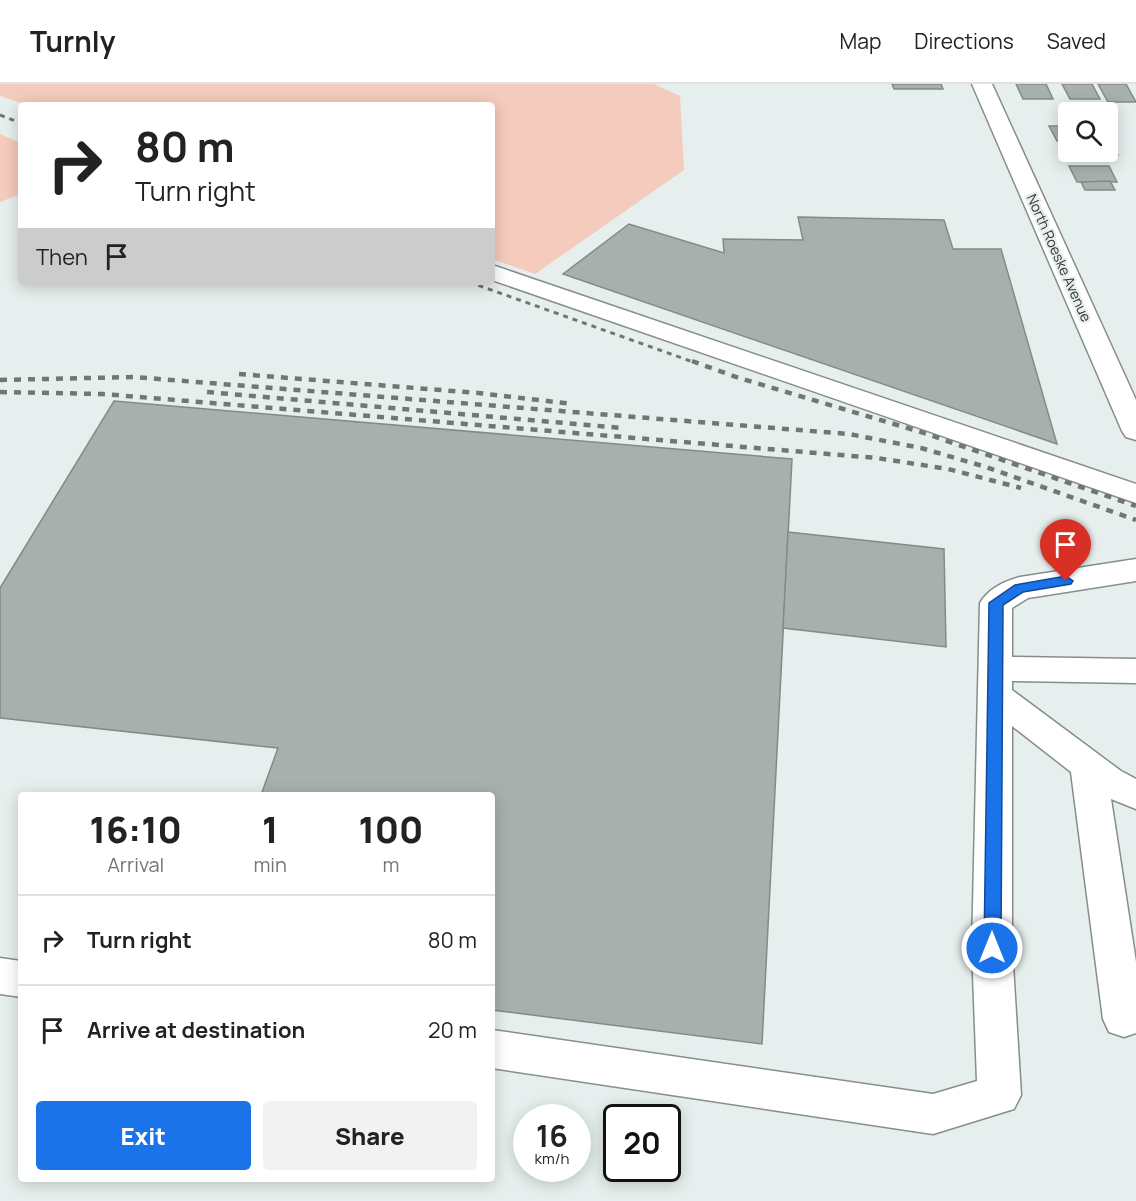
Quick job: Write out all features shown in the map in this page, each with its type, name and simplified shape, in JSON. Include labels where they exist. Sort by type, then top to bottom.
[{"type":"street","name":"North Roeske Avenue","points":[[982,84],[1136,432]]},
{"type":"street","points":[[495,273],[1136,494]]},
{"type":"street","points":[[495,1049],[933,1114],[999,1095],[992,948],[996,603],[1020,588],[1136,570]]},
{"type":"street","points":[[995,682],[1136,671]]},
{"type":"street","points":[[995,682],[1088,765],[1108,781],[1136,795]]},
{"type":"street","points":[[1088,765],[1124,1019]]},
{"type":"street","points":[[0,976],[18,979]]},
{"type":"shaded area","points":[[0,84],[654,84],[680,96],[684,170],[535,274],[495,260],[495,102],[19,102],[0,96]]},
{"type":"shaded area","points":[[0,134],[18,142],[18,195],[0,202]]},
{"type":"building","points":[[892,84],[941,84],[943,89],[894,89]]},
{"type":"building","points":[[1016,84],[1046,84],[1053,99],[1023,99]]},
{"type":"building","points":[[1062,84],[1092,84],[1100,99],[1070,99]]},
{"type":"building","points":[[1098,84],[1126,84],[1136,102],[1118,102],[1108,102]]},
{"type":"building","points":[[1049,126],[1058,126],[1057,141]]},
{"type":"building","points":[[1069,166],[1109,166],[1117,182],[1077,182]]},
{"type":"building","points":[[1110,181],[1115,190],[1085,190],[1081,182]]},
{"type":"building","points":[[798,217],[944,220],[953,249],[1001,249],[1057,444],[563,274],[629,224],[724,253],[723,239],[803,240]]},
{"type":"building","points":[[114,401],[792,459],[762,1044],[495,1010],[495,792],[262,792],[278,748],[0,718],[0,588]]},
{"type":"building","points":[[788,532],[944,549],[946,647],[783,628]]},
{"type":"railway","points":[[0,115],[18,122]]},
{"type":"railway","points":[[477,285],[696,363]]},
{"type":"railway","points":[[692,361],[739,378],[921,432],[1136,506]]},
{"type":"railway","points":[[239,374],[478,393],[573,404]]},
{"type":"railway","points":[[0,380],[134,377],[849,434],[921,448],[986,467],[1136,520]]},
{"type":"railway","points":[[0,392],[103,394],[877,458],[948,469],[1021,488]]},
{"type":"railway","points":[[207,392],[622,428]]},
{"type":"route","points":[[992,948],[996,603],[1020,588],[1066,581]]}]
